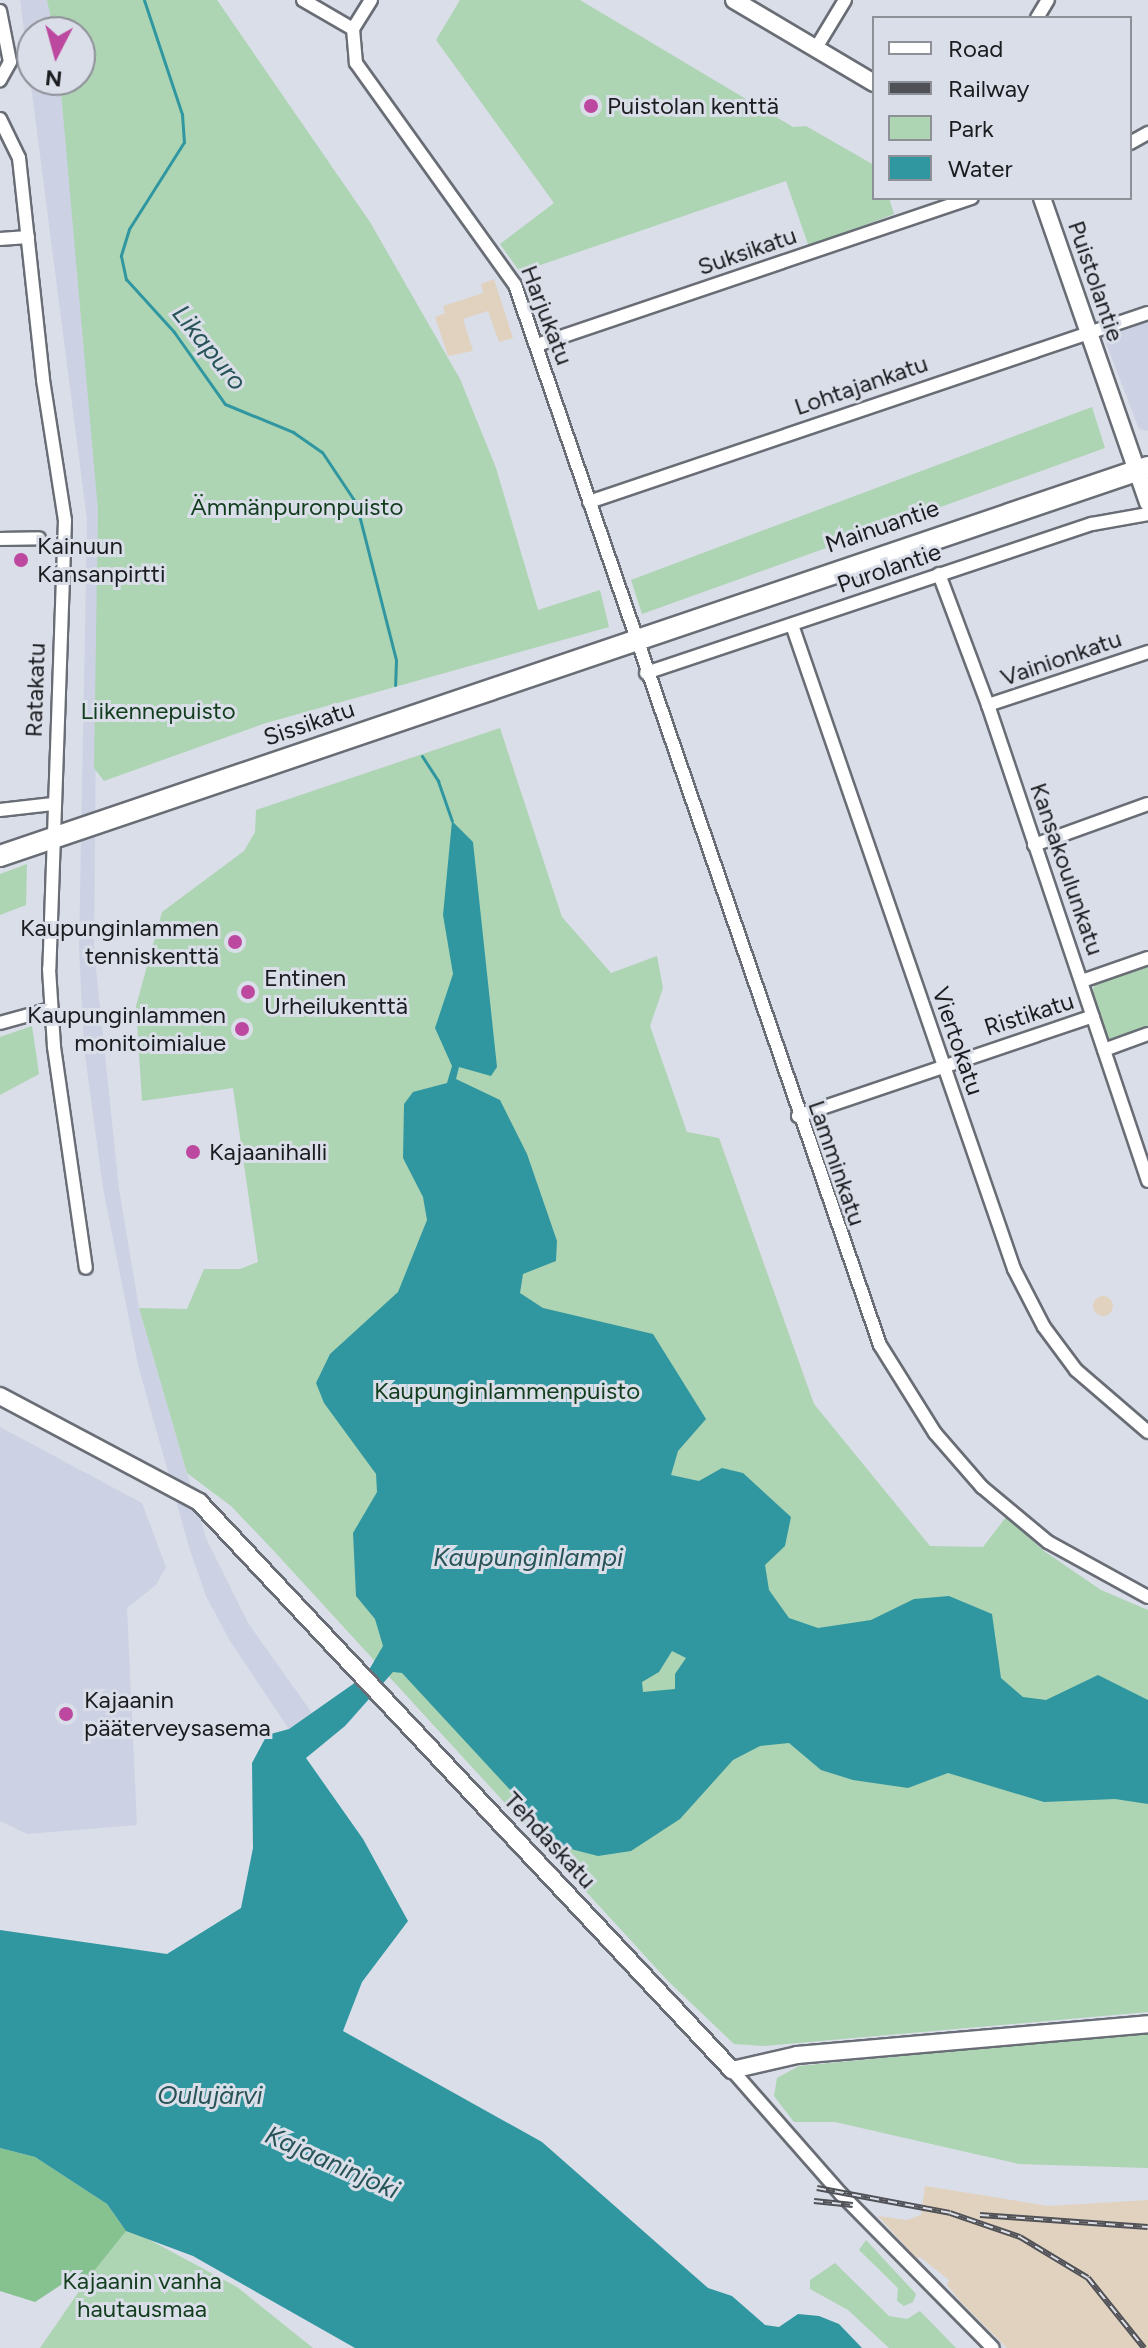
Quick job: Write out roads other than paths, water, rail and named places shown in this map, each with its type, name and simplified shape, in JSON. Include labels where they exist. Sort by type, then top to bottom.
[{"type":"main road","name":"Mainuantie","points":[[634,638],[1142,469]]},
{"type":"main road","name":"Sissikatu","points":[[0,856],[634,638]]},
{"type":"street","points":[[306,2],[353,29],[371,0]]},
{"type":"street","points":[[734,0],[872,82]]},
{"type":"street","points":[[816,48],[845,0]]},
{"type":"street","points":[[0,11],[10,62],[0,80]]},
{"type":"street","name":"Harjukatu","points":[[353,29],[356,63],[503,262],[537,345],[634,638]]},
{"type":"street","name":"Ratakatu","points":[[0,119],[19,158],[65,532],[51,838],[51,1009],[86,1268]]},
{"type":"street","name":"Suksikatu","points":[[537,345],[966,200]]},
{"type":"street","name":"Puistolantie","points":[[1043,200],[1088,332],[1142,469],[1148,503]]},
{"type":"street","points":[[0,239],[28,237]]},
{"type":"street","name":"Lohtajankatu","points":[[589,502],[1148,313]]},
{"type":"street","name":"Purolantie","points":[[646,673],[1092,524],[1148,514]]},
{"type":"street","points":[[0,539],[39,538]]},
{"type":"street","name":"Kansakoulunkatu","points":[[939,574],[988,705],[1148,1181]]},
{"type":"street","name":"Viertokatu","points":[[792,625],[1028,1299],[1076,1370],[1148,1432]]},
{"type":"street","name":"Lamminkatu","points":[[634,638],[880,1345],[935,1433],[982,1487],[1039,1535],[1148,1597]]},
{"type":"street","name":"Vainionkatu","points":[[988,705],[1148,652]]},
{"type":"street","points":[[0,810],[53,804]]},
{"type":"street","points":[[1034,845],[1148,804]]},
{"type":"street","points":[[1082,981],[1148,958]]},
{"type":"street","points":[[0,1023],[51,1009]]},
{"type":"street","name":"Ristikatu","points":[[798,1116],[1093,1016]]},
{"type":"street","points":[[1104,1050],[1148,1034]]},
{"type":"street","name":"Tehdaskatu","points":[[0,1396],[199,1502],[732,2070]]},
{"type":"street","points":[[993,2348],[841,2194],[732,2070],[797,2055],[1148,2024]]},
{"type":"water","points":[[452,821],[473,842],[497,1067],[491,1076],[459,1067],[456,1079],[500,1100],[527,1154],[557,1241],[556,1261],[523,1274],[520,1293],[543,1308],[653,1334],[706,1419],[678,1451],[671,1475],[699,1481],[722,1468],[743,1473],[791,1517],[785,1546],[765,1565],[769,1590],[789,1618],[818,1628],[871,1620],[914,1599],[949,1596],[992,1614],[1001,1678],[1023,1697],[1046,1700],[1098,1675],[1148,1700],[1148,1804],[1115,1799],[1044,1802],[948,1773],[908,1788],[853,1780],[821,1770],[789,1743],[760,1746],[733,1760],[680,1819],[631,1851],[598,1856],[563,1847],[402,1673],[393,1672],[345,1726],[306,1758],[363,1839],[408,1921],[362,1982],[343,2031],[542,2142],[708,2288],[732,2296],[765,2325],[779,2327],[798,2314],[819,2316],[839,2324],[862,2348],[355,2348],[193,2256],[126,2231],[107,2204],[35,2157],[0,2148],[0,1930],[167,1954],[241,1908],[253,1848],[252,1763],[267,1735],[289,1729],[366,1675],[383,1646],[375,1619],[356,1596],[353,1533],[377,1492],[376,1474],[324,1403],[316,1383],[330,1354],[398,1292],[427,1220],[423,1197],[403,1158],[404,1104],[413,1092],[447,1083],[452,1066],[435,1028],[453,974],[443,915]],"holes":[[[672,1651],[686,1658],[675,1674],[675,1689],[643,1692],[642,1682],[659,1672]]]},
{"type":"waterway","name":"Likapuro","points":[[144,0],[182,114],[184,142],[129,229],[121,256],[126,279],[174,332],[225,404],[293,432],[322,452],[356,503],[396,660],[395,685]]},
{"type":"waterway","points":[[422,756],[438,781],[452,821]]},
{"type":"railway","points":[[817,2188],[950,2213],[1020,2237],[1088,2278],[1144,2348]]},
{"type":"railway","points":[[814,2201],[853,2205]]},
{"type":"railway","points":[[980,2215],[1148,2227]]},
{"type":"place","name":"Puistolan kenttä","points":[[591,106]]},
{"type":"place","name":"Kainuun Kansanpirtti","points":[[21,560]]},
{"type":"place","name":"Kaupunginlammen tenniskenttä","points":[[235,942]]},
{"type":"place","name":"Entinen Urheilukenttä","points":[[248,992]]},
{"type":"place","name":"Kaupunginlammen monitoimialue","points":[[242,1029]]},
{"type":"place","name":"Kajaanihalli","points":[[193,1152]]},
{"type":"place","name":"Kajaanin pääterveysasema","points":[[66,1714]]},
{"type":"park label","name":"Ämmänpuronpuisto","points":[[297,507]]},
{"type":"park label","name":"Liikennepuisto","points":[[158,711]]},
{"type":"park label","name":"Kaupunginlammenpuisto","points":[[507,1391]]},
{"type":"park label","name":"Kajaanin vanha hautausmaa","points":[[142,2295]]},
{"type":"water label","name":"Kaupunginlampi","points":[[528,1558]]},
{"type":"water label","name":"Oulujärvi","points":[[210,2096]]},
{"type":"water label","name":"Kajaaninjoki","points":[[332,2163]]}]
